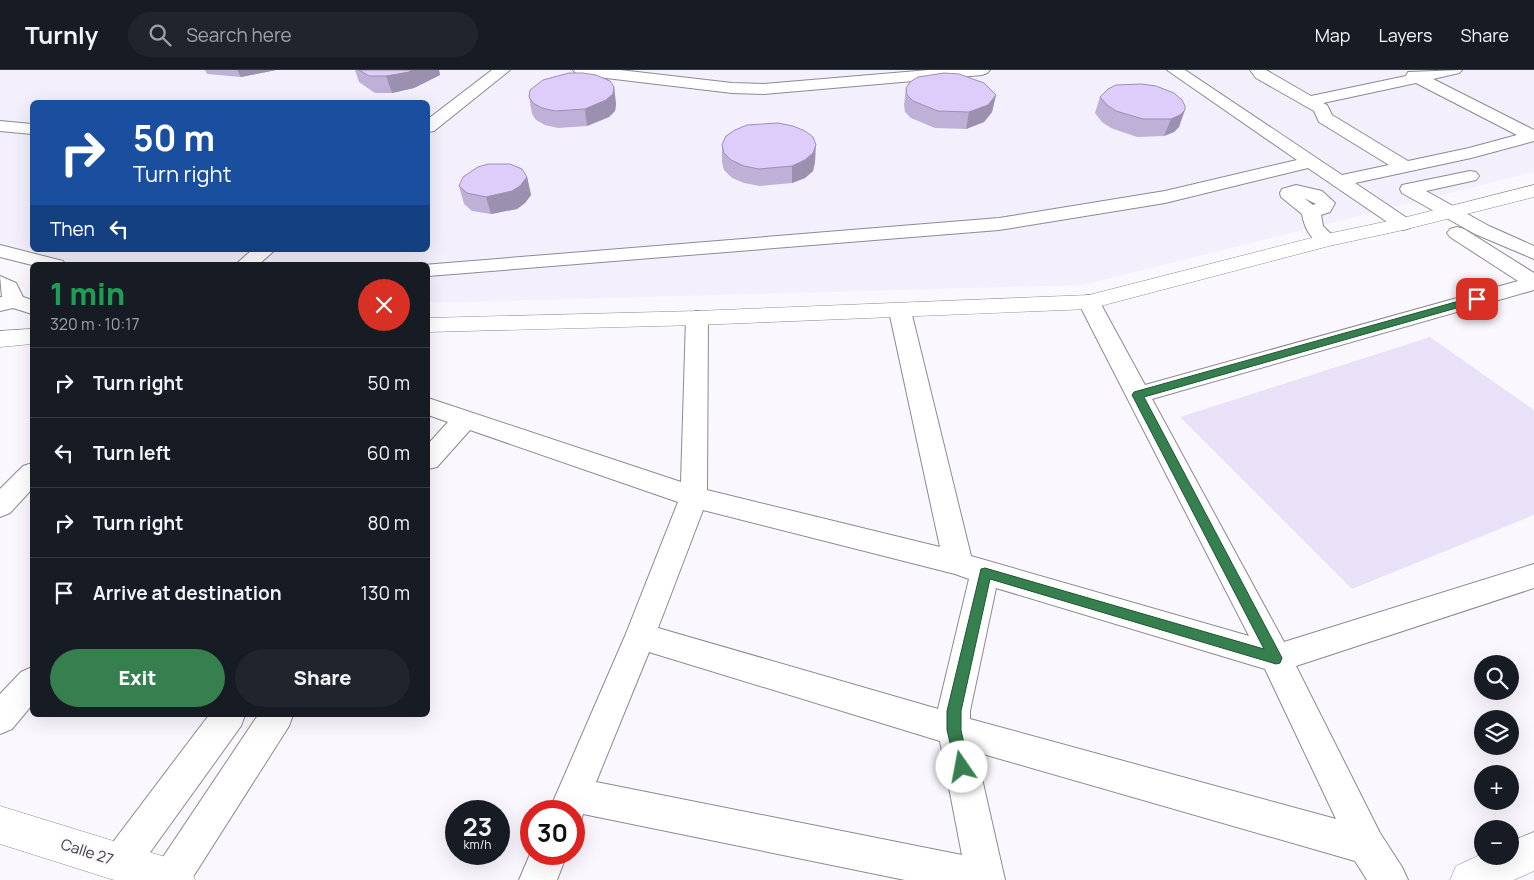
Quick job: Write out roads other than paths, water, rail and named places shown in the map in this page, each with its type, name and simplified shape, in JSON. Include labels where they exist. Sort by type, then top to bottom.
[{"type":"main road","points":[[430,325],[900,311],[1089,302],[1327,240],[1403,224],[1534,191]]},
{"type":"main road","points":[[0,339],[30,337]]},
{"type":"main road","name":"Calle 27","points":[[0,824],[172,879]]},
{"type":"main road","points":[[1470,880],[1534,851]]},
{"type":"street","points":[[430,125],[502,70]]},
{"type":"street","points":[[581,70],[732,88],[764,89],[982,70]]},
{"type":"street","points":[[1175,70],[1403,224]]},
{"type":"street","points":[[1258,70],[1261,75],[1321,108],[1325,118],[1405,167]]},
{"type":"street","points":[[1403,70],[1533,136]]},
{"type":"street","points":[[1309,101],[1454,70]]},
{"type":"street","points":[[0,126],[30,128]]},
{"type":"street","points":[[1338,181],[1471,153],[1533,136]]},
{"type":"street","points":[[430,270],[999,224],[1165,197],[1311,162]]},
{"type":"street","points":[[1470,176],[1409,189],[1440,215],[1534,283]]},
{"type":"street","points":[[1311,212],[1314,228],[1327,240]]},
{"type":"street","points":[[1440,215],[1534,253]]},
{"type":"street","points":[[249,262],[262,252]]},
{"type":"street","points":[[0,282],[9,288],[15,304]]},
{"type":"street","points":[[1138,395],[1534,283]]},
{"type":"street","points":[[1089,302],[1276,658],[1367,846],[1388,880]]},
{"type":"street","points":[[585,806],[986,879],[954,730],[954,711],[972,568],[900,311]]},
{"type":"street","points":[[572,800],[640,636],[694,497],[697,318]]},
{"type":"street","points":[[430,407],[464,420],[694,497],[972,568],[1276,658],[1528,585]]},
{"type":"street","points":[[430,458],[464,420]]},
{"type":"street","points":[[0,506],[30,475]]},
{"type":"street","points":[[640,636],[954,730],[1367,846]]},
{"type":"street","points":[[0,718],[30,684]]},
{"type":"street","points":[[120,863],[228,717]]},
{"type":"street","points":[[172,879],[276,717]]},
{"type":"street","points":[[538,880],[544,865]]},
{"type":"lane","points":[[0,251],[44,262]]}]
